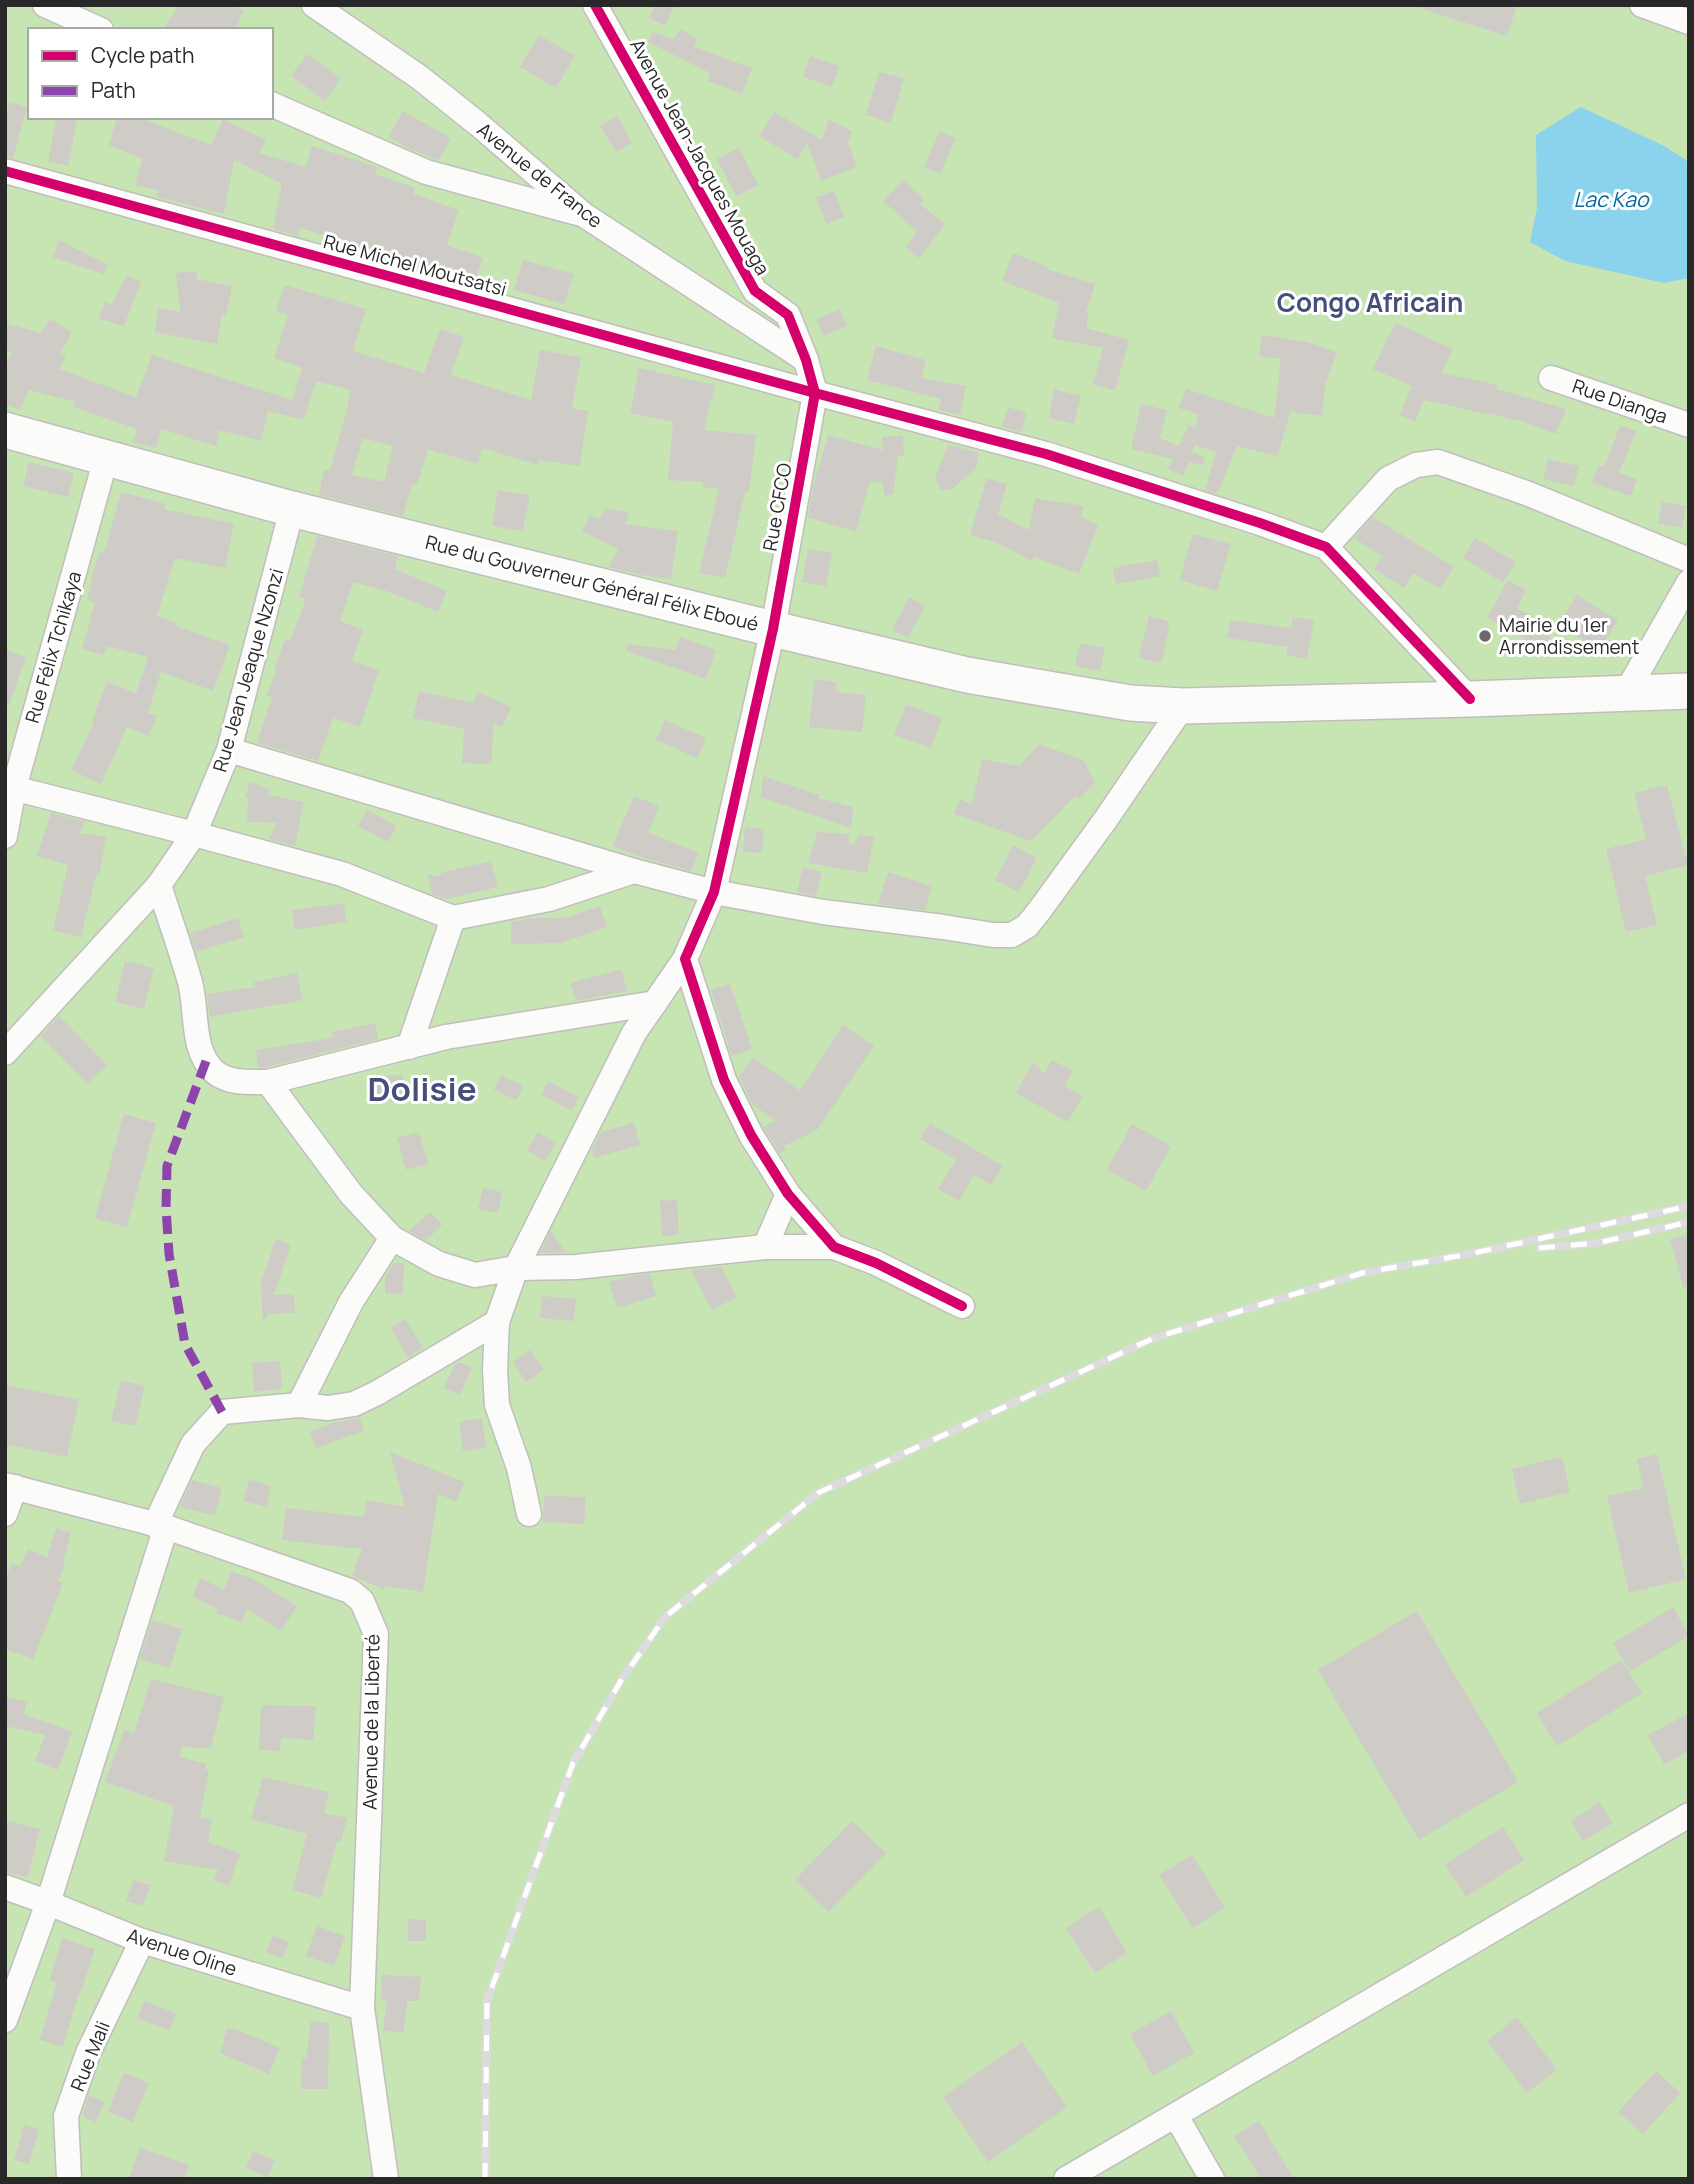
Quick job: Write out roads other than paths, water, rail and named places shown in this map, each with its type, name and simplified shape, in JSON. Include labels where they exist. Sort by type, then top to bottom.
[{"type":"main road","name":"Rue du Gouverneur Général Félix Eboué","points":[[5,430],[292,509],[773,629],[967,675],[1130,703],[1183,706],[1689,691]]},
{"type":"street","points":[[45,5],[97,28]]},
{"type":"street","name":"Avenue de France","points":[[314,5],[419,77],[584,215],[806,360]]},
{"type":"street","name":"Avenue Jean-Jacques Mouaga","points":[[595,5],[755,291],[788,315],[806,360],[815,393]]},
{"type":"street","points":[[1642,5],[1689,22]]},
{"type":"street","points":[[273,105],[426,172],[584,215]]},
{"type":"street","name":"Rue Michel Moutsatsi","points":[[5,171],[815,393],[1046,453],[1326,547]]},
{"type":"street","name":"Rue Dianga","points":[[1551,377],[1689,425]]},
{"type":"street","name":"Rue CFCO","points":[[529,1514],[519,1468],[497,1405],[497,1322],[516,1268],[634,1033],[685,959],[714,892],[773,629],[815,393]]},
{"type":"street","name":"Rue Félix Tchikaya","points":[[5,836],[10,787],[106,458]]},
{"type":"street","points":[[1470,699],[1326,547],[1388,479],[1416,464],[1438,462],[1530,494],[1689,560]]},
{"type":"street","name":"Rue Jean Jeaque Nzonzi","points":[[5,1053],[159,885],[194,834],[229,750],[292,509]]},
{"type":"street","points":[[1626,693],[1689,582]]},
{"type":"street","points":[[229,750],[634,871],[714,892],[823,912],[943,926],[993,935],[1012,935],[1027,926],[1039,911],[1107,819],[1183,706]]},
{"type":"street","points":[[10,787],[342,874],[453,918],[549,899],[634,871]]},
{"type":"street","points":[[159,885],[191,985],[195,1024],[206,1061],[216,1073],[230,1081],[268,1082],[446,1037],[655,1003]]},
{"type":"street","points":[[409,1047],[453,918]]},
{"type":"street","points":[[685,959],[724,1080],[751,1135],[789,1194],[834,1247]]},
{"type":"street","points":[[268,1082],[351,1194],[392,1238],[439,1264],[475,1275],[516,1268],[576,1267],[765,1247],[834,1247],[876,1263],[962,1306]]},
{"type":"street","points":[[765,1247],[789,1194]]},
{"type":"street","points":[[299,1405],[351,1302],[392,1238]]},
{"type":"street","points":[[5,2020],[48,1903],[160,1526],[192,1444],[222,1412],[299,1405],[328,1408],[354,1404],[497,1322]]},
{"type":"street","points":[[5,1514],[10,1486]]},
{"type":"street","name":"Avenue de la Liberté","points":[[10,1486],[160,1526],[350,1591],[362,1601],[376,1634],[362,2008],[386,2179]]},
{"type":"street","points":[[1066,2179],[1508,1918],[1689,1815]]},
{"type":"street","name":"Avenue Oline","points":[[5,1887],[142,1941],[362,2008]]},
{"type":"street","name":"Rue Mali","points":[[69,2179],[66,2116],[88,2053],[142,1941]]},
{"type":"street","points":[[1175,2116],[1212,2179]]},
{"type":"water","name":"Lac Kao","points":[[1581,107],[1664,146],[1689,162],[1689,278],[1664,283],[1565,261],[1530,242],[1537,208],[1536,135]]},
{"type":"railway","points":[[485,2179],[487,2001],[573,1763],[622,1679],[665,1617],[818,1493],[1154,1338],[1362,1273],[1469,1254],[1689,1206]]},
{"type":"railway","points":[[1539,1248],[1597,1243],[1689,1222]]},
{"type":"place","name":"Mairie du 1er Arrondissement","points":[[1485,636]]},
{"type":"district","name":"Congo Africain","points":[[1370,302]]},
{"type":"district","name":"Dolisie","points":[[422,1088]]}]
